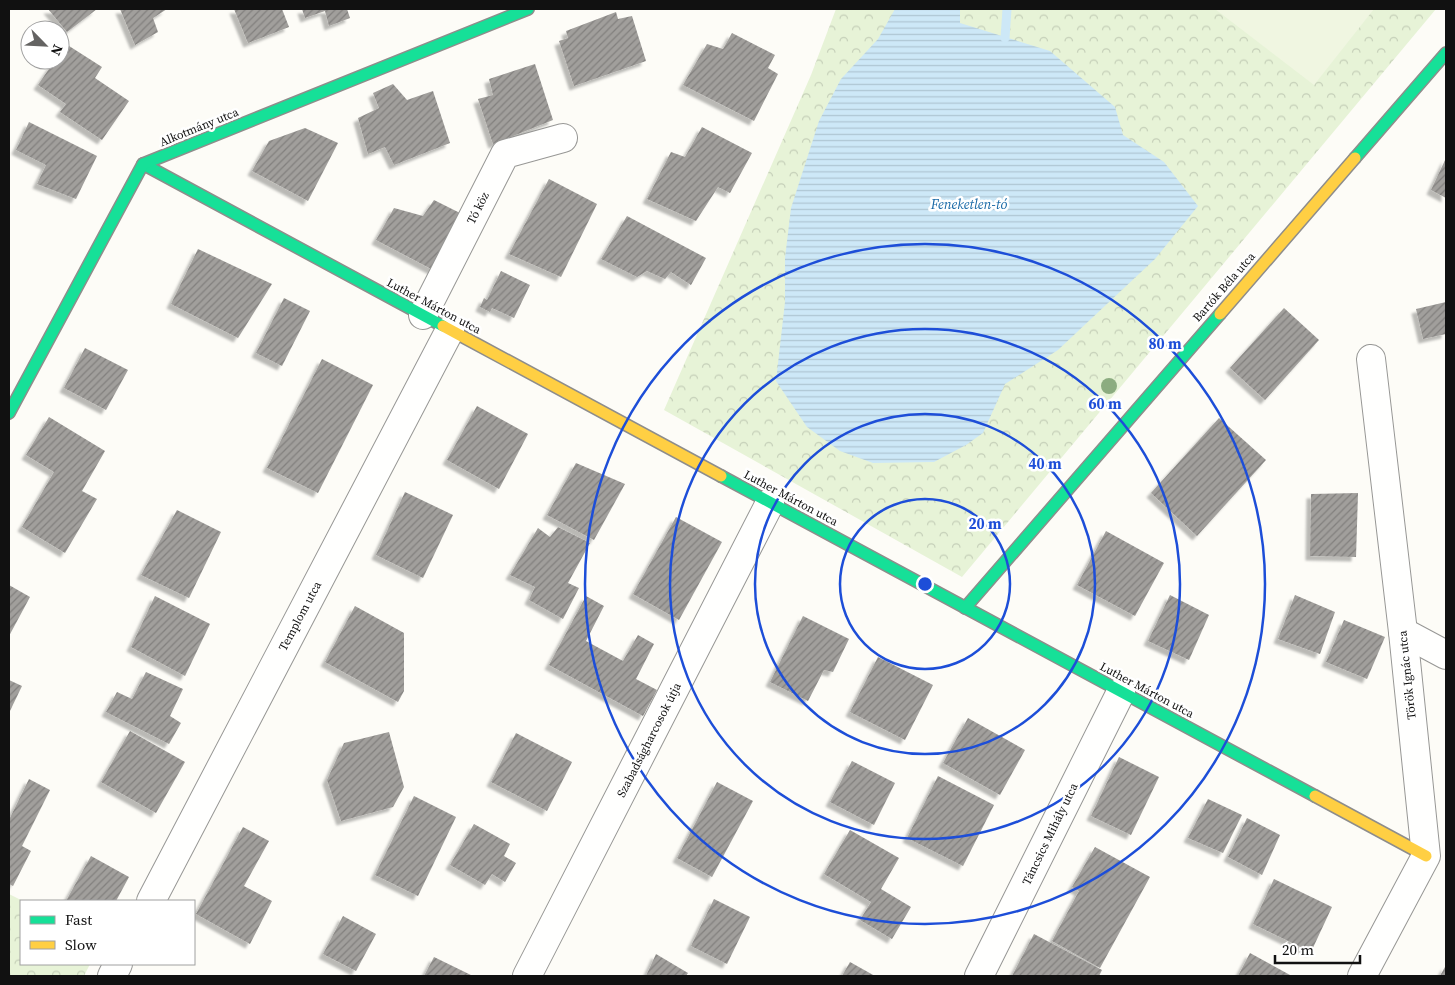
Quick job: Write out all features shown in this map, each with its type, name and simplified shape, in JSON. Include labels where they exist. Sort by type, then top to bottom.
[{"type":"street","name":"Alkotmány utca","points":[[143,164],[528,9]]},
{"type":"street","name":"Bartók Béla utca","points":[[965,608],[1446,53]]},
{"type":"street","name":"Tó köz","points":[[423,316],[505,154],[563,138]]},
{"type":"street","name":"Luther Márton utca","points":[[143,164],[1426,856]]},
{"type":"street","points":[[9,413],[143,164]]},
{"type":"street","name":"Templom utca","points":[[152,900],[450,330]]},
{"type":"street","name":"Török Ignác utca","points":[[1371,359],[1403,632],[1426,856]]},
{"type":"street","name":"Szabadságharcosok útja","points":[[527,976],[770,503]]},
{"type":"street","points":[[1403,632],[1446,655]]},
{"type":"street","name":"Táncsics Mihály utca","points":[[979,976],[1121,692]]},
{"type":"street","points":[[1362,976],[1426,856]]},
{"type":"green space","points":[[836,9],[1436,9],[962,577],[664,410],[811,75]]},
{"type":"green space","points":[[1215,9],[1374,9],[1314,85]]},
{"type":"green space","points":[[9,894],[21,900],[20,965],[90,965],[84,976],[9,976]]},
{"type":"water","name":"Feneketlen-tó","points":[[895,9],[960,9],[960,23],[1050,51],[1115,107],[1123,135],[1164,162],[1198,206],[1155,259],[1058,350],[1005,384],[983,433],[966,445],[934,462],[873,463],[840,451],[807,427],[776,381],[785,302],[785,258],[791,208],[819,121],[841,79],[878,39]]},
{"type":"building","points":[[48,9],[97,9],[70,30],[70,20],[57,20]]},
{"type":"building","points":[[120,9],[167,9],[153,18],[158,32],[135,45]]},
{"type":"building","points":[[234,9],[282,9],[289,27],[248,43]]},
{"type":"building","points":[[302,9],[347,9],[350,18],[329,26],[325,11],[305,18]]},
{"type":"building","points":[[616,12],[618,19],[632,16],[646,61],[574,86],[559,41],[568,38],[566,31]]},
{"type":"building","points":[[732,33],[775,55],[768,68],[778,74],[754,121],[683,85],[707,44],[723,49]]},
{"type":"building","points":[[70,47],[102,67],[95,78],[129,101],[102,140],[60,112],[66,104],[38,85],[48,70],[70,70]]},
{"type":"building","points":[[535,64],[553,120],[493,144],[478,99],[493,95],[489,79]]},
{"type":"building","points":[[393,84],[407,100],[433,91],[450,143],[394,165],[385,147],[368,154],[358,118],[379,108],[373,93]]},
{"type":"building","points":[[29,122],[97,156],[76,199],[37,184],[46,165],[16,150]]},
{"type":"building","points":[[702,127],[752,153],[730,193],[718,187],[696,221],[647,199],[671,152],[685,157]]},
{"type":"building","points":[[305,128],[338,143],[308,201],[252,171],[269,141]]},
{"type":"building","points":[[1446,158],[1446,198],[1431,190]]},
{"type":"building","points":[[549,179],[597,204],[561,277],[509,254]]},
{"type":"building","points":[[434,200],[460,213],[445,241],[452,248],[437,272],[376,240],[394,208],[423,216]]},
{"type":"building","points":[[627,216],[706,258],[691,285],[671,272],[665,279],[647,271],[637,277],[601,259]]},
{"type":"building","points":[[198,249],[272,284],[238,338],[171,304]]},
{"type":"building","points":[[501,271],[530,285],[514,318],[492,308],[490,312],[480,307],[484,298],[487,300]]},
{"type":"building","points":[[284,298],[310,311],[282,366],[256,353]]},
{"type":"building","points":[[1446,302],[1446,334],[1423,339],[1416,309]]},
{"type":"building","points":[[1284,308],[1319,340],[1265,400],[1230,368]]},
{"type":"building","points":[[85,348],[128,370],[106,410],[64,388]]},
{"type":"building","points":[[322,359],[373,385],[318,493],[267,468]]},
{"type":"building","points":[[477,406],[528,434],[499,489],[447,460]]},
{"type":"building","points":[[49,417],[105,451],[82,491],[97,499],[65,553],[22,527],[54,472],[26,455]]},
{"type":"building","points":[[1219,418],[1266,460],[1197,536],[1151,493]]},
{"type":"building","points":[[576,463],[625,484],[594,540],[547,515]]},
{"type":"building","points":[[405,492],[453,515],[423,578],[376,555]]},
{"type":"building","points":[[1358,493],[1356,557],[1310,556],[1311,494]]},
{"type":"building","points":[[177,510],[221,532],[189,598],[141,575]]},
{"type":"building","points":[[676,517],[722,542],[679,620],[633,594]]},
{"type":"building","points":[[558,527],[590,543],[568,583],[579,588],[563,619],[529,600],[535,587],[510,575],[538,528],[550,537]]},
{"type":"building","points":[[1106,531],[1164,563],[1135,616],[1077,585]]},
{"type":"building","points":[[9,585],[30,597],[9,636]]},
{"type":"building","points":[[1170,595],[1209,615],[1189,660],[1148,641]]},
{"type":"building","points":[[1295,595],[1335,612],[1320,654],[1278,639]]},
{"type":"building","points":[[155,596],[210,624],[185,676],[131,647]]},
{"type":"building","points":[[586,596],[604,606],[586,641],[623,661],[638,635],[654,644],[636,679],[657,690],[643,716],[549,665]]},
{"type":"building","points":[[355,606],[404,633],[404,691],[398,702],[325,662]]},
{"type":"building","points":[[803,616],[849,639],[833,672],[824,670],[808,701],[770,682]]},
{"type":"building","points":[[1344,620],[1385,637],[1367,679],[1326,662]]},
{"type":"building","points":[[878,657],[933,685],[905,740],[850,712]]},
{"type":"building","points":[[146,672],[183,689],[170,716],[181,723],[169,744],[106,712],[117,692],[132,699]]},
{"type":"building","points":[[9,680],[22,686],[9,713]]},
{"type":"building","points":[[968,718],[1025,750],[1000,795],[943,763]]},
{"type":"building","points":[[130,731],[185,762],[156,813],[101,782]]},
{"type":"building","points":[[389,732],[404,787],[393,807],[341,821],[327,780],[344,743]]},
{"type":"building","points":[[516,733],[572,762],[547,811],[491,782]]},
{"type":"building","points":[[1119,757],[1159,777],[1131,835],[1091,816]]},
{"type":"building","points":[[852,761],[895,783],[874,825],[830,802]]},
{"type":"building","points":[[938,776],[994,805],[963,866],[907,838]]},
{"type":"building","points":[[29,779],[50,790],[22,846],[31,851],[13,886],[9,884],[9,820]]},
{"type":"building","points":[[717,782],[753,801],[712,877],[677,858]]},
{"type":"building","points":[[414,796],[456,817],[418,896],[375,875]]},
{"type":"building","points":[[1208,799],[1242,815],[1223,853],[1188,838]]},
{"type":"building","points":[[1247,818],[1280,835],[1262,875],[1228,857]]},
{"type":"building","points":[[474,824],[510,844],[504,856],[516,863],[505,882],[492,874],[485,885],[450,865]]},
{"type":"building","points":[[243,827],[269,841],[244,886],[272,901],[250,944],[196,914]]},
{"type":"building","points":[[850,830],[899,858],[881,889],[911,907],[892,939],[860,920],[871,902],[824,874]]},
{"type":"building","points":[[1095,847],[1150,877],[1100,968],[1052,941],[1079,891],[1072,887]]},
{"type":"building","points":[[91,856],[129,877],[117,900],[67,900]]},
{"type":"building","points":[[1274,879],[1332,907],[1311,952],[1253,924]]},
{"type":"building","points":[[714,899],[750,917],[727,964],[691,946]]},
{"type":"building","points":[[343,916],[376,934],[356,971],[323,954]]},
{"type":"building","points":[[1034,934],[1102,970],[1099,976],[1012,976]]},
{"type":"building","points":[[1250,953],[1290,975],[1290,976],[1238,976]]},
{"type":"building","points":[[656,954],[688,973],[686,976],[646,976]]},
{"type":"building","points":[[434,957],[473,976],[424,976]]},
{"type":"building","points":[[850,962],[875,976],[842,976]]},
{"type":"building","points":[[1446,965],[1446,976],[1440,976]]},
{"type":"waterway","points":[[1005,38],[1007,9]]},
{"type":"traffic: fast","points":[[9,413],[143,164],[528,9]]},
{"type":"traffic: fast","points":[[1355,158],[1446,53]]},
{"type":"traffic: fast","points":[[143,164],[443,326]]},
{"type":"traffic: fast","points":[[965,608],[1220,314]]},
{"type":"traffic: fast","points":[[721,476],[1315,796]]},
{"type":"traffic: slow","points":[[1220,314],[1355,158]]},
{"type":"traffic: slow","points":[[443,326],[721,476]]},
{"type":"traffic: slow","points":[[1315,796],[1426,856]]}]
